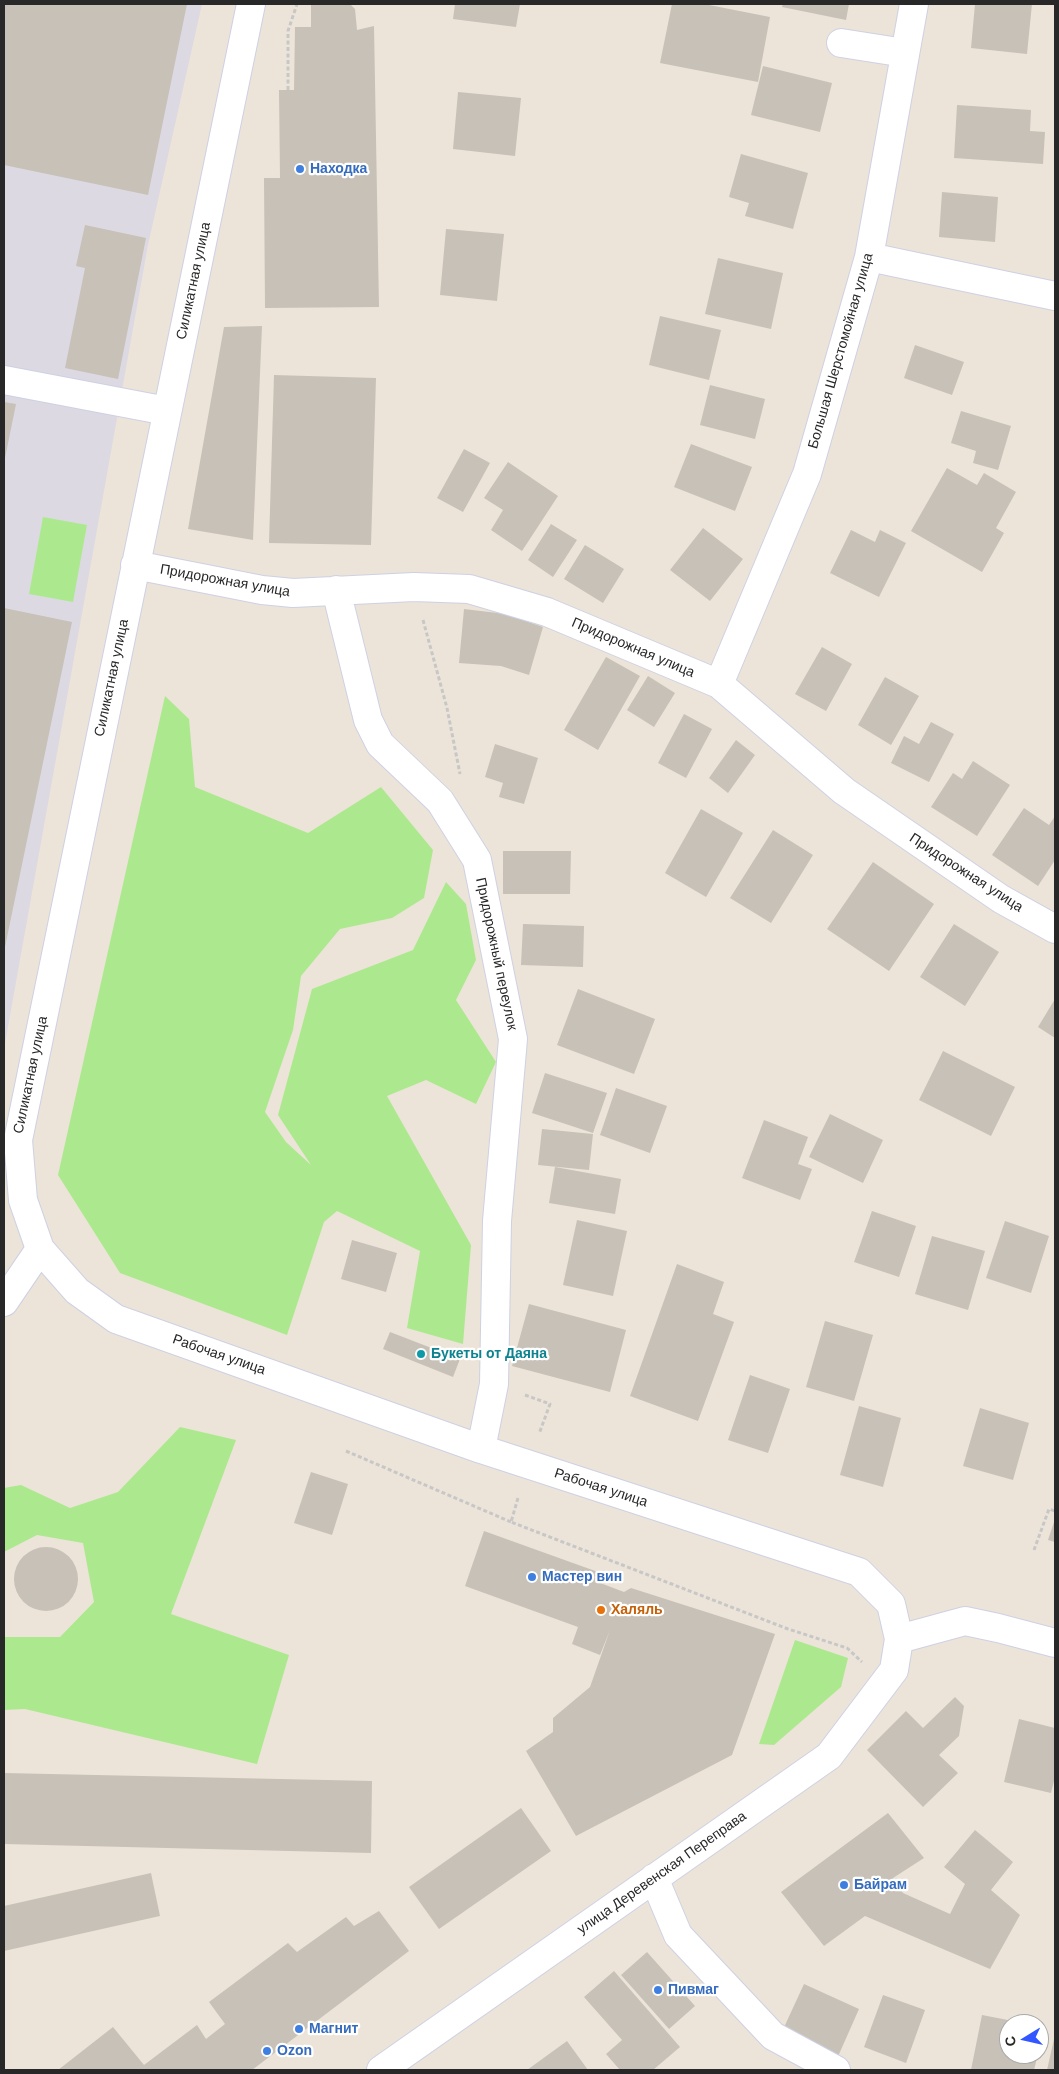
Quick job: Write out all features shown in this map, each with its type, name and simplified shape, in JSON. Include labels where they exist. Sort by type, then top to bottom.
[{"type":"street","name":"Силикатная улица","points":[[116,1319],[77,1291],[40,1249],[23,1200],[18,1140],[251,4]]},
{"type":"street","name":"Большая Шерстомойная улица","points":[[719,684],[807,474],[869,257],[914,4]]},
{"type":"street","points":[[840,43],[905,53]]},
{"type":"street","points":[[869,257],[1055,296]]},
{"type":"street","points":[[4,380],[167,411]]},
{"type":"street","name":"Придорожная улица","points":[[136,565],[262,590],[294,593],[414,587],[469,589],[547,612],[719,684],[844,791],[1001,899],[1055,929]]},
{"type":"street","name":"Придорожный переулок","points":[[336,590],[368,720],[380,744],[440,801],[477,860],[513,1039],[497,1221],[494,1384],[481,1449]]},
{"type":"street","points":[[4,1302],[40,1249]]},
{"type":"street","name":"Рабочая улица","points":[[116,1319],[481,1449],[859,1572],[891,1604],[899,1639]]},
{"type":"street","points":[[899,1639],[965,1622],[998,1628],[1055,1643]]},
{"type":"street","name":"улица Деревенская Переправа","points":[[381,2070],[829,1756],[894,1670],[899,1639]]},
{"type":"street","points":[[654,1878],[678,1934],[773,2036],[836,2070]]},
{"type":"path","points":[[288,90],[288,31],[297,4]]},
{"type":"path","points":[[414,587],[447,708],[460,775]]},
{"type":"path","points":[[539,1434],[550,1404]]},
{"type":"path","points":[[346,1451],[511,1522],[788,1629],[847,1648],[863,1664]]},
{"type":"path","points":[[511,1522],[518,1498]]},
{"type":"path","points":[[1034,1550],[1050,1509],[1055,1511]]},
{"type":"shaded area","points":[[4,4],[202,4],[148,245],[4,1049]]},
{"type":"green space","points":[[43,517],[87,525],[73,602],[29,594]]},
{"type":"green space","points":[[165,696],[189,719],[195,787],[308,833],[381,787],[433,850],[424,898],[392,918],[340,929],[301,976],[293,1030],[265,1112],[286,1142],[311,1165],[278,1115],[312,989],[413,950],[446,882],[466,904],[476,960],[456,1000],[496,1062],[476,1104],[426,1080],[387,1096],[471,1245],[463,1344],[407,1328],[420,1251],[337,1211],[324,1222],[287,1335],[120,1273],[58,1175]]},
{"type":"green space","points":[[180,1427],[236,1440],[171,1614],[289,1655],[257,1764],[25,1709],[4,1710],[4,1637],[60,1637],[94,1602],[83,1543],[37,1535],[4,1552],[4,1488],[21,1485],[70,1508],[118,1492]]},
{"type":"green space","points":[[795,1640],[848,1658],[841,1687],[774,1745],[759,1744]]},
{"type":"building","points":[[4,4],[187,4],[148,195],[4,165]]},
{"type":"building","points":[[311,4],[350,4],[355,9],[357,30],[374,26],[379,307],[265,308],[264,178],[280,178],[279,90],[294,90],[295,27],[311,27]]},
{"type":"building","points":[[455,4],[520,4],[516,27],[453,19]]},
{"type":"building","points":[[672,4],[704,4],[770,17],[758,82],[660,63]]},
{"type":"building","points":[[783,4],[849,4],[846,20],[782,7]]},
{"type":"building","points":[[975,4],[1032,4],[1027,54],[971,48]]},
{"type":"building","points":[[763,66],[832,83],[820,132],[751,115]]},
{"type":"building","points":[[458,92],[521,98],[515,156],[453,149]]},
{"type":"building","points":[[957,105],[1031,110],[1030,131],[1045,132],[1043,164],[954,158]]},
{"type":"building","points":[[741,154],[808,173],[793,229],[745,216],[749,203],[729,197]]},
{"type":"building","points":[[942,192],[998,197],[995,242],[939,237]]},
{"type":"building","points":[[85,225],[146,238],[118,379],[65,368],[85,268],[76,266]]},
{"type":"building","points":[[446,229],[504,234],[497,301],[440,295]]},
{"type":"building","points":[[718,258],[783,273],[771,329],[705,314]]},
{"type":"building","points":[[660,316],[721,330],[709,380],[649,365]]},
{"type":"building","points":[[262,326],[253,540],[188,529],[224,327]]},
{"type":"building","points":[[915,345],[964,362],[952,395],[904,378]]},
{"type":"building","points":[[274,375],[376,378],[371,545],[269,543]]},
{"type":"building","points":[[710,385],[765,399],[755,439],[700,425]]},
{"type":"building","points":[[4,402],[16,404],[5,458],[4,458]]},
{"type":"building","points":[[961,411],[1011,426],[998,470],[973,463],[976,451],[951,443]]},
{"type":"building","points":[[691,444],[752,467],[735,511],[674,487]]},
{"type":"building","points":[[464,449],[490,463],[463,512],[437,498]]},
{"type":"building","points":[[508,462],[558,496],[522,551],[491,530],[503,510],[484,498]]},
{"type":"building","points":[[947,468],[977,485],[984,473],[1016,492],[996,528],[1004,533],[982,572],[911,531]]},
{"type":"building","points":[[551,524],[577,540],[553,577],[528,560]]},
{"type":"building","points":[[703,528],[743,559],[710,601],[670,570]]},
{"type":"building","points":[[851,530],[875,542],[880,530],[906,543],[879,597],[830,573]]},
{"type":"building","points":[[585,545],[624,569],[603,603],[564,579]]},
{"type":"building","points":[[4,608],[72,622],[5,947],[4,947]]},
{"type":"building","points":[[464,609],[506,614],[543,627],[529,675],[501,666],[459,663]]},
{"type":"building","points":[[822,647],[852,664],[826,711],[795,694]]},
{"type":"building","points":[[606,657],[640,676],[598,750],[564,730]]},
{"type":"building","points":[[648,676],[675,693],[654,727],[627,710]]},
{"type":"building","points":[[885,677],[919,696],[891,745],[858,725]]},
{"type":"building","points":[[684,714],[712,729],[686,778],[658,763]]},
{"type":"building","points":[[931,722],[954,734],[929,782],[891,763],[904,736],[919,744]]},
{"type":"building","points":[[736,740],[755,755],[728,793],[709,778]]},
{"type":"building","points":[[495,744],[538,758],[524,804],[499,797],[503,783],[485,777]]},
{"type":"building","points":[[973,761],[1010,785],[977,836],[931,807],[953,773],[962,779]]},
{"type":"building","points":[[1024,808],[1049,825],[1055,816],[1055,860],[1038,886],[992,855]]},
{"type":"building","points":[[701,809],[743,833],[706,897],[665,873]]},
{"type":"building","points":[[773,830],[813,855],[771,923],[730,898]]},
{"type":"building","points":[[503,851],[571,851],[570,894],[503,894]]},
{"type":"building","points":[[873,862],[934,904],[889,971],[827,929]]},
{"type":"building","points":[[523,924],[584,926],[583,967],[521,965]]},
{"type":"building","points":[[954,924],[999,952],[965,1006],[920,977]]},
{"type":"building","points":[[578,989],[655,1019],[634,1074],[557,1045]]},
{"type":"building","points":[[1055,999],[1055,1038],[1038,1027]]},
{"type":"building","points":[[943,1051],[1015,1087],[991,1136],[919,1100]]},
{"type":"building","points":[[545,1073],[607,1093],[593,1133],[532,1113]]},
{"type":"building","points":[[616,1088],[667,1106],[650,1153],[600,1135]]},
{"type":"building","points":[[830,1114],[883,1140],[863,1183],[809,1157]]},
{"type":"building","points":[[764,1120],[808,1137],[798,1164],[812,1169],[800,1200],[742,1178]]},
{"type":"building","points":[[542,1129],[593,1134],[589,1170],[538,1165]]},
{"type":"building","points":[[555,1167],[621,1179],[615,1214],[549,1203]]},
{"type":"building","points":[[872,1211],[916,1226],[899,1277],[854,1262]]},
{"type":"building","points":[[577,1220],[627,1231],[613,1296],[563,1285]]},
{"type":"building","points":[[1005,1221],[1049,1236],[1031,1293],[986,1278]]},
{"type":"building","points":[[932,1236],[985,1251],[968,1310],[915,1294]]},
{"type":"building","points":[[352,1240],[397,1253],[386,1292],[341,1279]]},
{"type":"building","points":[[677,1264],[724,1282],[713,1314],[734,1322],[698,1421],[630,1396]]},
{"type":"building","points":[[529,1304],[626,1330],[610,1392],[512,1366]]},
{"type":"building","points":[[825,1321],[873,1335],[854,1401],[806,1387]]},
{"type":"building","name":"Букеты от Даяна","points":[[390,1332],[460,1359],[453,1377],[383,1349]]},
{"type":"building","points":[[750,1375],[790,1389],[768,1453],[728,1440]]},
{"type":"building","points":[[859,1406],[901,1418],[883,1487],[840,1475]]},
{"type":"building","points":[[980,1408],[1029,1423],[1013,1480],[963,1466]]},
{"type":"building","points":[[311,1472],[348,1484],[332,1535],[294,1523]]},
{"type":"building","points":[[1055,1519],[1055,1542],[1048,1540]]},
{"type":"building","points":[[484,1531],[598,1572],[595,1581],[624,1592],[631,1588],[775,1634],[732,1755],[576,1836],[526,1751],[553,1732],[553,1718],[590,1687],[610,1630],[600,1655],[572,1644],[578,1627],[465,1586]]},
{"type":"building","points":[[46,1547],[64,1553],[72,1561],[78,1579],[72,1597],[64,1605],[46,1611],[28,1605],[20,1597],[14,1579],[20,1561],[28,1553]]},
{"type":"building","points":[[955,1697],[964,1706],[959,1736],[939,1755],[958,1773],[923,1807],[867,1750],[906,1711],[923,1728]]},
{"type":"building","points":[[1019,1719],[1055,1728],[1055,1777],[1051,1793],[1004,1782]]},
{"type":"building","points":[[4,1773],[372,1781],[371,1853],[4,1844]]},
{"type":"building","points":[[521,1808],[551,1851],[439,1929],[409,1887]]},
{"type":"building","name":"Байрам","points":[[888,1813],[924,1858],[893,1878],[903,1893],[950,1914],[965,1884],[944,1867],[975,1830],[1013,1862],[991,1890],[1020,1915],[990,1969],[865,1916],[824,1946],[781,1892]]},
{"type":"building","points":[[151,1873],[160,1916],[4,1951],[4,1906]]},
{"type":"building","points":[[379,1911],[409,1951],[252,2070],[58,2070],[113,2027],[144,2065],[197,2025],[206,2039],[225,2024],[209,2002],[288,1943],[297,1952],[346,1917],[354,1926]]},
{"type":"building","name":"Пивмаг","points":[[647,1952],[695,2006],[669,2029],[621,1975]]},
{"type":"building","points":[[614,1971],[680,2047],[653,2070],[620,2070],[606,2054],[622,2040],[584,1997]]},
{"type":"building","points":[[804,1984],[859,2009],[836,2061],[780,2036]]},
{"type":"building","points":[[883,1995],[925,2010],[906,2063],[864,2047]]},
{"type":"building","points":[[982,2015],[999,2018],[999,2064],[1036,2064],[1034,2070],[971,2070]]},
{"type":"building","points":[[1055,2039],[1055,2070],[1047,2070]]},
{"type":"building","points":[[567,2041],[588,2070],[527,2070]]},
{"type":"place","name":"Находка","points":[[300,169]]},
{"type":"place","name":"Букеты от Даяна","points":[[421,1354]]},
{"type":"place","name":"Мастер вин","points":[[532,1577]]},
{"type":"place","name":"Халяль","points":[[601,1610]]},
{"type":"place","name":"Байрам","points":[[844,1885]]},
{"type":"place","name":"Пивмаг","points":[[658,1990]]},
{"type":"place","name":"Магнит","points":[[299,2029]]},
{"type":"place","name":"Ozon","points":[[267,2051]]}]
